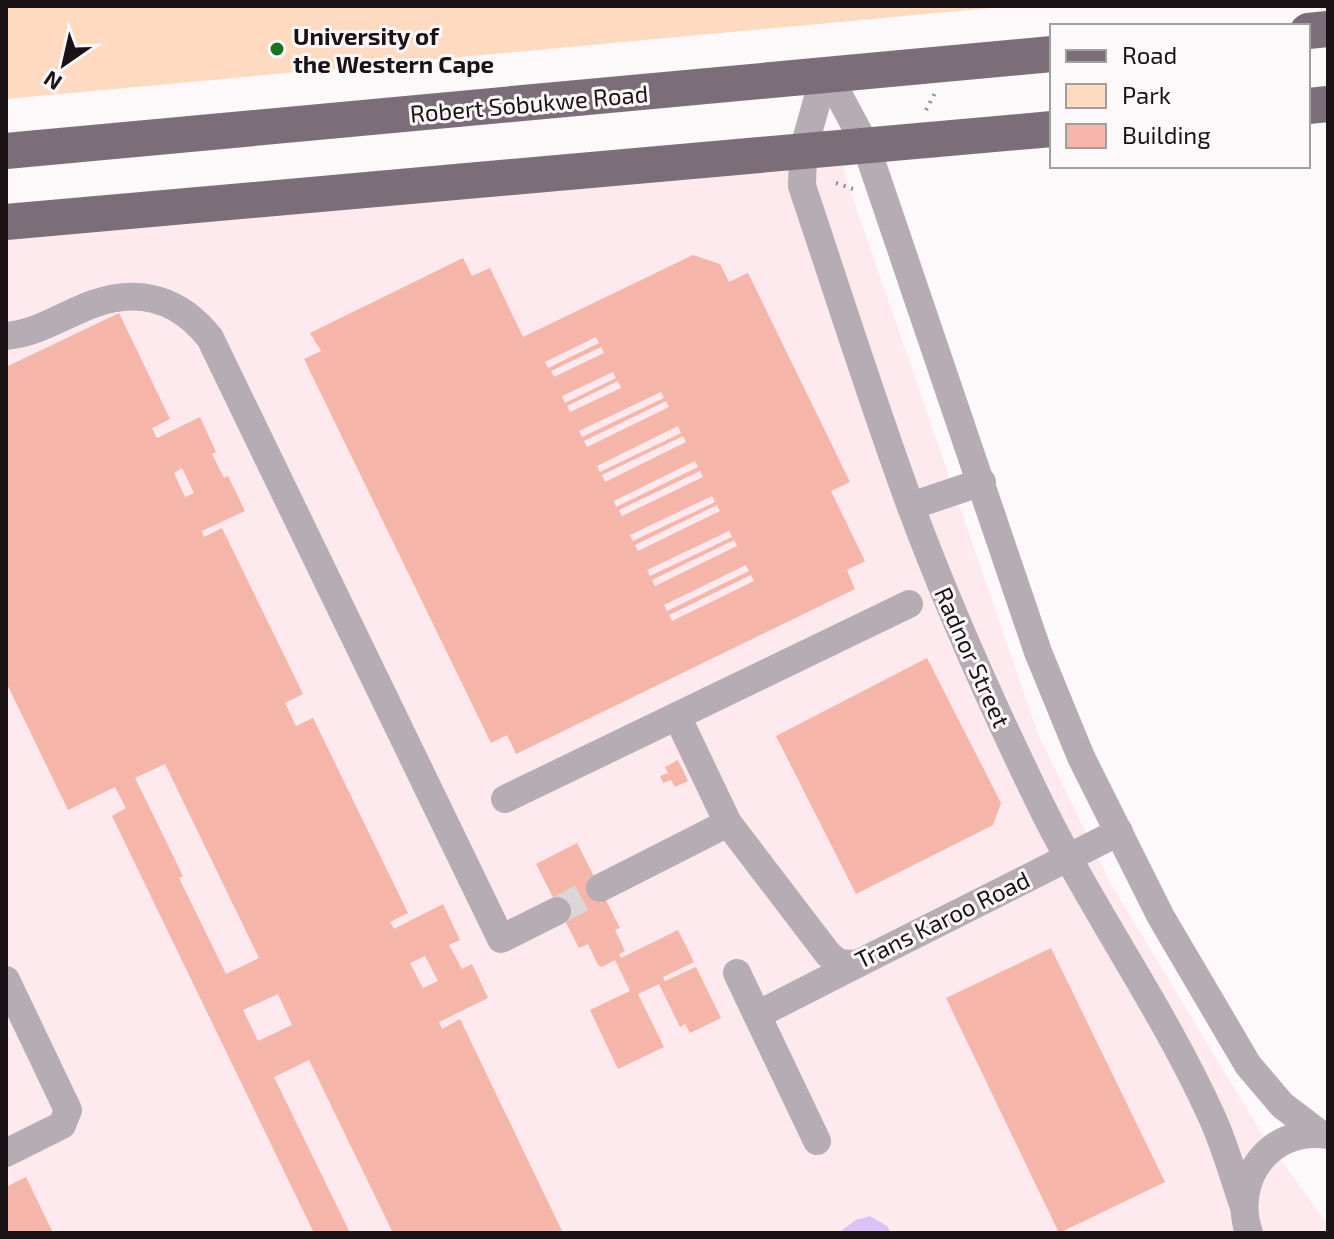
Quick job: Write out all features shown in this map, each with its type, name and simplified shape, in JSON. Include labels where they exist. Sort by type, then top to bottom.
[{"type":"main road","name":"Robert Sobukwe Road","points":[[6,151],[1050,54]]},
{"type":"main road","points":[[6,222],[1050,129]]},
{"type":"street","points":[[826,76],[866,146],[1038,652],[1081,757],[1161,917],[1248,1065],[1282,1105],[1326,1134]]},
{"type":"street","name":"Radnor Street","points":[[826,76],[803,151],[802,186],[911,506],[987,692],[1067,857],[1200,1092],[1222,1142],[1245,1222]]},
{"type":"street","points":[[6,336],[29,333],[93,305],[134,297],[155,299],[178,307],[195,320],[210,338],[501,939],[557,911]]},
{"type":"street","points":[[911,506],[982,482]]},
{"type":"street","points":[[505,799],[909,604]]},
{"type":"street","name":"Trans Karoo Road","points":[[677,716],[728,823],[828,954],[839,963],[857,964],[1119,832]]},
{"type":"street","points":[[600,888],[728,823]]},
{"type":"street","points":[[757,1015],[857,964]]},
{"type":"street","points":[[737,973],[817,1141]]},
{"type":"street","points":[[6,980],[68,1110],[62,1125],[6,1153]]},
{"type":"street","points":[[1245,1222],[1249,1178],[1266,1154],[1282,1142],[1300,1135],[1326,1134]]},
{"type":"path","points":[[923,116],[937,91]]},
{"type":"path","points":[[836,183],[859,191]]},
{"type":"shaded area","points":[[842,149],[845,175],[1039,736],[1111,884],[1262,1134],[1328,1225],[1328,1233],[6,1233],[6,226]]},
{"type":"shaded area","points":[[870,1216],[887,1226],[891,1233],[838,1233],[856,1220]]},
{"type":"green space","name":"University of the Western Cape","points":[[6,6],[1013,6],[6,99]]},
{"type":"building","points":[[693,255],[720,264],[729,282],[748,273],[850,482],[831,491],[865,561],[847,570],[855,589],[516,754],[507,735],[491,743],[304,359],[321,351],[310,333],[463,258],[472,276],[490,268],[523,337]],"holes":[[[596,337],[599,343],[548,368],[545,362]],[[601,347],[604,353],[554,377],[551,371]],[[613,372],[616,378],[565,403],[562,396]],[[618,381],[621,388],[570,412],[567,406]],[[661,392],[664,398],[582,437],[579,431]],[[666,401],[669,407],[587,447],[584,441]],[[678,426],[681,433],[600,472],[597,466]],[[683,436],[686,442],[605,482],[602,475]],[[695,461],[698,467],[616,507],[614,501]],[[700,471],[703,477],[622,516],[619,510]],[[712,496],[715,502],[633,541],[630,535]],[[717,505],[720,511],[638,551],[635,545]],[[729,531],[732,537],[650,576],[647,570]],[[734,540],[737,546],[655,586],[652,580]],[[746,565],[749,571],[667,611],[664,605]],[[751,575],[754,581],[672,621],[669,615]]]},
{"type":"building","points":[[119,313],[170,419],[152,428],[157,438],[200,417],[216,452],[212,454],[224,478],[228,476],[245,511],[202,531],[204,537],[222,528],[303,694],[285,703],[296,726],[313,718],[408,913],[390,922],[394,929],[443,904],[460,940],[449,945],[462,969],[472,964],[488,998],[439,1022],[442,1029],[460,1019],[563,1233],[393,1233],[309,1060],[274,1077],[350,1233],[314,1233],[112,816],[126,808],[115,787],[68,810],[6,682],[6,367]],"holes":[[[182,468],[194,493],[185,497],[174,473]],[[165,764],[259,958],[226,974],[135,778]],[[425,956],[438,981],[423,988],[410,963]],[[278,994],[292,1025],[258,1041],[243,1010]]]},
{"type":"building","points":[[927,658],[1001,803],[993,825],[856,894],[776,736]]},
{"type":"building","points":[[678,760],[688,781],[675,787],[671,780],[663,783],[660,776],[668,773],[665,767]]},
{"type":"building","points":[[577,843],[620,928],[615,930],[625,951],[619,954],[621,958],[678,930],[694,962],[663,977],[665,981],[696,967],[721,1018],[690,1033],[685,1024],[680,1027],[659,984],[638,994],[664,1047],[618,1069],[590,1010],[630,991],[615,960],[602,967],[588,944],[579,948],[536,864]]},
{"type":"building","points":[[1051,948],[1165,1182],[1059,1233],[946,998]]},
{"type":"building","points":[[26,1177],[53,1233],[6,1233],[6,1187]]},
{"type":"tunnel","points":[[557,911],[600,888]]},
{"type":"place","name":"University of the Western Cape","points":[[277,49]]}]
